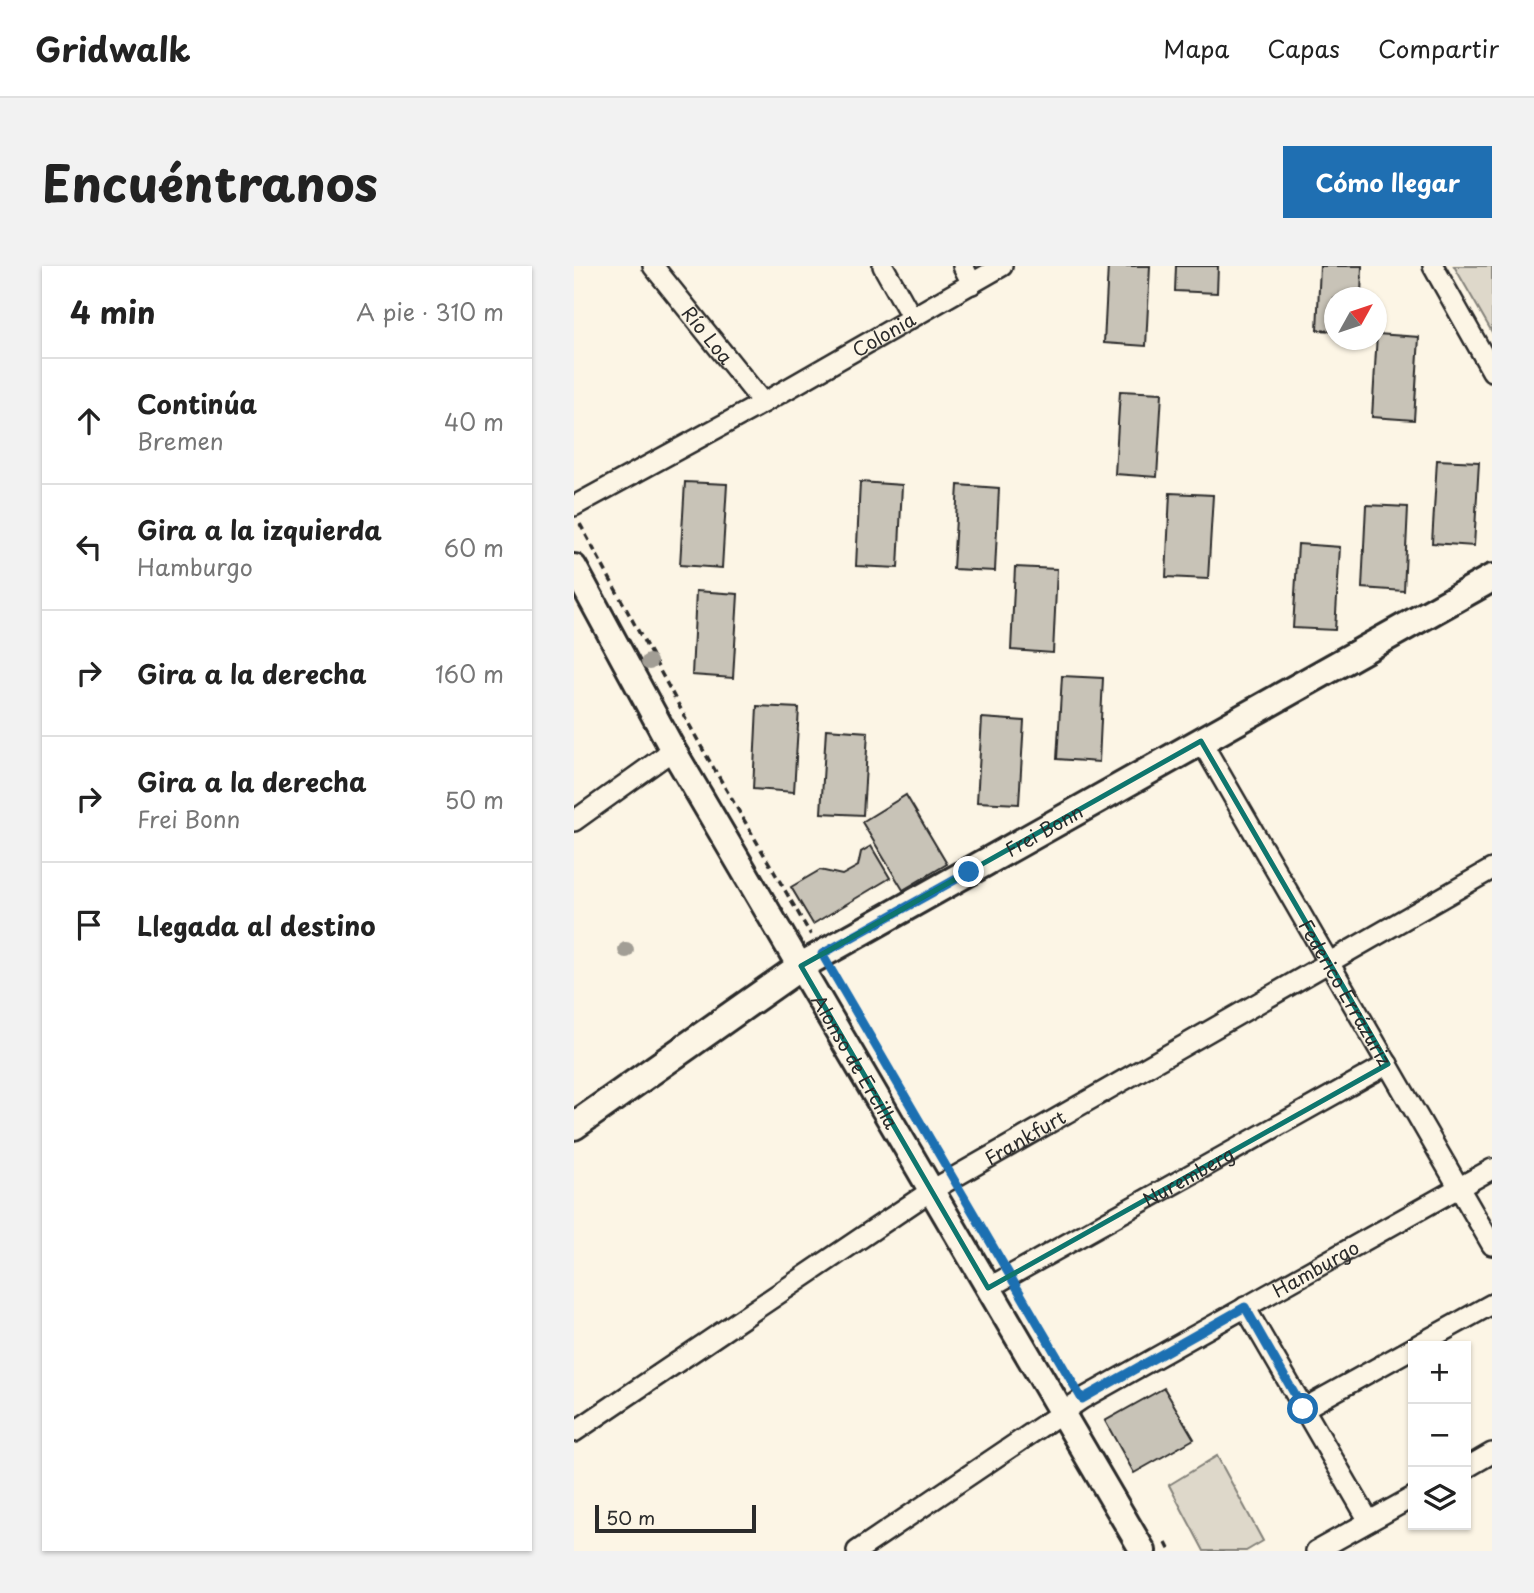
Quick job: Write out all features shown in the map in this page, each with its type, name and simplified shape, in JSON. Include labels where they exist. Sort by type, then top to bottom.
[{"type":"main road","name":"Frei Bonn","points":[[574,1126],[812,960],[1492,578]]},
{"type":"street","name":"Río Loa","points":[[653,266],[763,404]]},
{"type":"street","points":[[883,266],[911,316]]},
{"type":"street","points":[[963,266],[972,284]]},
{"type":"street","name":"Colonia","points":[[574,506],[763,404],[911,316],[1002,266]]},
{"type":"street","points":[[1433,266],[1492,371]]},
{"type":"street","name":"Alonso de Ercilla","points":[[574,567],[673,750],[812,960],[932,1190],[988,1288],[1062,1412],[1153,1545]]},
{"type":"street","name":"Federico Errázuriz","points":[[1201,741],[1492,1245]]},
{"type":"street","points":[[574,821],[673,750]]},
{"type":"street","name":"Frankfurt","points":[[574,1432],[932,1190],[1492,869]]},
{"type":"street","name":"Nuremberg","points":[[988,1288],[1388,1064]]},
{"type":"street","name":"Hamburgo","points":[[857,1551],[1062,1412],[1492,1168]]},
{"type":"street","points":[[1426,1341],[1492,1304]]},
{"type":"street","points":[[1245,1307],[1369,1521]]},
{"type":"street","points":[[1303,1409],[1408,1351]]},
{"type":"street","points":[[1468,1467],[1492,1453]]},
{"type":"street","points":[[1316,1551],[1408,1500]]},
{"type":"path","points":[[574,513],[702,748],[812,960],[926,1131]]},
{"type":"path","points":[[1153,1545],[1170,1551]]},
{"type":"highlighted area","points":[[1201,741],[1388,1064],[988,1288],[801,966]]},
{"type":"shaded area","points":[[1454,266],[1492,266],[1492,332]]},
{"type":"shaded area","points":[[1217,1456],[1263,1541],[1246,1551],[1204,1551],[1169,1485]]},
{"type":"building","points":[[1108,266],[1150,266],[1146,346],[1104,343]]},
{"type":"building","points":[[1176,266],[1218,266],[1217,293],[1175,291]]},
{"type":"building","points":[[1320,266],[1362,266],[1361,287],[1324,287],[1324,330],[1317,330]]},
{"type":"building","points":[[1387,335],[1419,337],[1414,420],[1372,417],[1376,350],[1387,350]]},
{"type":"building","points":[[1120,391],[1162,393],[1157,477],[1115,474]]},
{"type":"building","points":[[1437,460],[1479,462],[1474,546],[1432,543]]},
{"type":"building","points":[[685,482],[727,484],[722,568],[680,565]]},
{"type":"building","points":[[860,482],[902,485],[898,568],[856,566]]},
{"type":"building","points":[[958,485],[999,488],[995,571],[953,569]]},
{"type":"building","points":[[1170,493],[1213,495],[1208,579],[1166,577]]},
{"type":"building","points":[[1366,505],[1408,507],[1404,591],[1362,588]]},
{"type":"building","points":[[1298,544],[1340,547],[1335,630],[1293,628]]},
{"type":"building","points":[[1015,567],[1057,569],[1053,653],[1011,650]]},
{"type":"building","points":[[696,591],[738,594],[733,678],[692,675]]},
{"type":"building","points":[[1062,676],[1103,678],[1099,762],[1057,759]]},
{"type":"building","points":[[757,706],[799,708],[794,792],[753,789]]},
{"type":"building","points":[[982,718],[1024,721],[1019,804],[977,802]]},
{"type":"building","points":[[826,729],[868,732],[863,815],[821,813]]},
{"type":"building","points":[[906,795],[947,864],[903,890],[862,822]]},
{"type":"building","points":[[871,846],[890,878],[813,924],[791,887],[820,870],[842,875],[858,866],[861,852]]},
{"type":"building","points":[[1164,1388],[1194,1439],[1134,1473],[1105,1421]]},
{"type":"route","points":[[969,872],[822,954],[1082,1399],[1245,1307],[1303,1409]]}]
